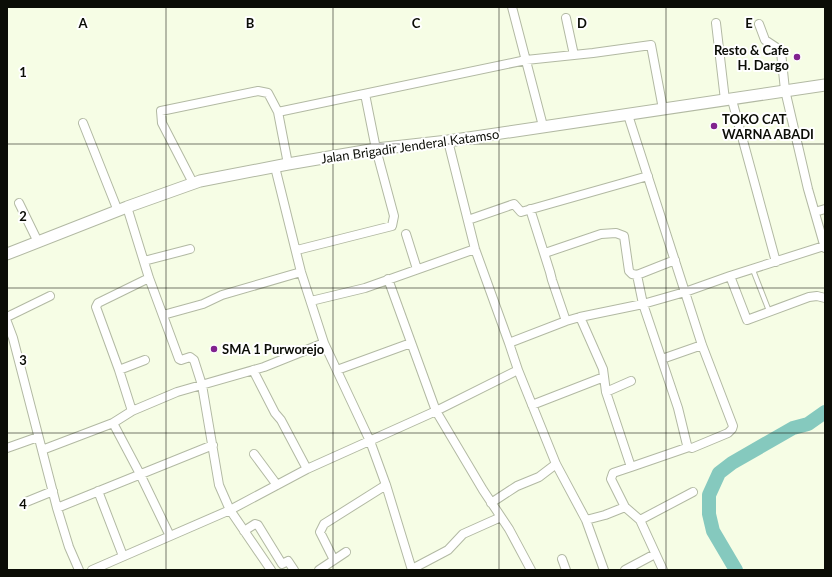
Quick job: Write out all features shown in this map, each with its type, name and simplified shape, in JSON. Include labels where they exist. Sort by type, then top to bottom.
[{"type":"main road","name":"Jalan Brigadir Jenderal Katamso","points":[[7,254],[193,183],[288,164],[376,149],[448,141],[825,85]]},
{"type":"street","points":[[512,7],[543,126]]},
{"type":"street","points":[[566,18],[574,55]]},
{"type":"street","points":[[716,23],[728,100],[776,262]]},
{"type":"street","points":[[509,343],[566,321],[643,304],[685,292],[730,276],[825,247],[785,90],[781,52],[765,40],[759,24]]},
{"type":"street","points":[[278,112],[526,60],[651,45],[663,109]]},
{"type":"street","points":[[193,183],[162,123],[161,112],[258,90],[268,93],[278,112],[288,164]]},
{"type":"street","points":[[297,250],[392,226],[394,216],[376,149],[365,94]]},
{"type":"street","points":[[628,115],[702,346],[733,426],[728,433],[692,448],[689,447],[613,473],[611,477],[625,507],[640,520],[663,570]]},
{"type":"street","points":[[83,123],[123,209],[144,261],[179,358],[181,360],[190,357],[194,360],[202,385],[219,485],[230,510],[271,570]]},
{"type":"street","points":[[448,141],[475,249],[518,370],[556,464],[586,520],[604,570]]},
{"type":"street","points":[[275,167],[302,272],[324,343],[370,442],[386,485],[412,570],[448,550],[463,534],[501,517]]},
{"type":"street","points":[[468,220],[514,204],[521,212],[648,176]]},
{"type":"street","points":[[19,203],[38,242]]},
{"type":"street","points":[[530,209],[566,321]]},
{"type":"street","points":[[815,212],[825,209]]},
{"type":"street","points":[[545,253],[601,234],[616,232],[624,236],[629,270],[632,274],[636,275],[675,260]]},
{"type":"street","points":[[406,234],[417,269]]},
{"type":"street","points":[[144,261],[190,248]]},
{"type":"street","points":[[312,301],[365,288],[475,249]]},
{"type":"street","points":[[163,316],[203,304],[222,295],[302,272]]},
{"type":"street","points":[[636,275],[643,304],[678,408],[686,443],[689,447]]},
{"type":"street","points":[[730,276],[747,320],[809,297],[825,298]]},
{"type":"street","points":[[132,411],[96,307],[98,304],[149,278]]},
{"type":"street","points":[[388,279],[436,411],[491,503],[509,529],[531,570]]},
{"type":"street","points":[[7,317],[50,296]]},
{"type":"street","points":[[580,317],[603,369],[606,392],[631,467]]},
{"type":"street","points":[[7,322],[10,339],[57,508],[69,547],[79,570]]},
{"type":"street","points":[[42,450],[113,423],[132,411],[177,392],[253,370],[324,343]]},
{"type":"street","points":[[337,370],[411,343]]},
{"type":"street","points":[[662,359],[702,346]]},
{"type":"street","points":[[119,370],[145,360]]},
{"type":"street","points":[[253,370],[274,413],[281,420],[307,469]]},
{"type":"street","points":[[92,570],[230,510],[307,469],[370,442],[518,370]]},
{"type":"street","points":[[532,405],[604,377]]},
{"type":"street","points":[[606,392],[631,381]]},
{"type":"street","points":[[113,423],[170,536]]},
{"type":"street","points":[[7,448],[38,437]]},
{"type":"street","points":[[57,508],[213,445]]},
{"type":"street","points":[[254,454],[277,485]]},
{"type":"street","points":[[491,503],[517,486],[539,477],[556,464]]},
{"type":"street","points":[[334,560],[320,532],[324,524],[386,485]]},
{"type":"street","points":[[26,502],[53,491]]},
{"type":"street","points":[[98,491],[123,556]]},
{"type":"street","points":[[640,520],[693,492]]},
{"type":"street","points":[[586,520],[605,515],[625,507]]},
{"type":"street","points":[[244,531],[255,524],[258,525],[282,564],[288,561],[294,570]]},
{"type":"street","points":[[319,570],[346,552]]},
{"type":"street","points":[[625,570],[655,554]]},
{"type":"street","points":[[562,559],[566,570]]},
{"type":"lane","points":[[753,270],[769,311]]},
{"type":"waterway","points":[[736,570],[713,531],[709,514],[709,495],[719,473],[732,463],[793,428],[808,424],[825,412]]},
{"type":"place","name":"Resto & Cafe H. Dargo","points":[[797,57]]},
{"type":"place","name":"TOKO CAT WARNA ABADI","points":[[714,126]]},
{"type":"place","name":"SMA 1 Purworejo","points":[[214,349]]}]
